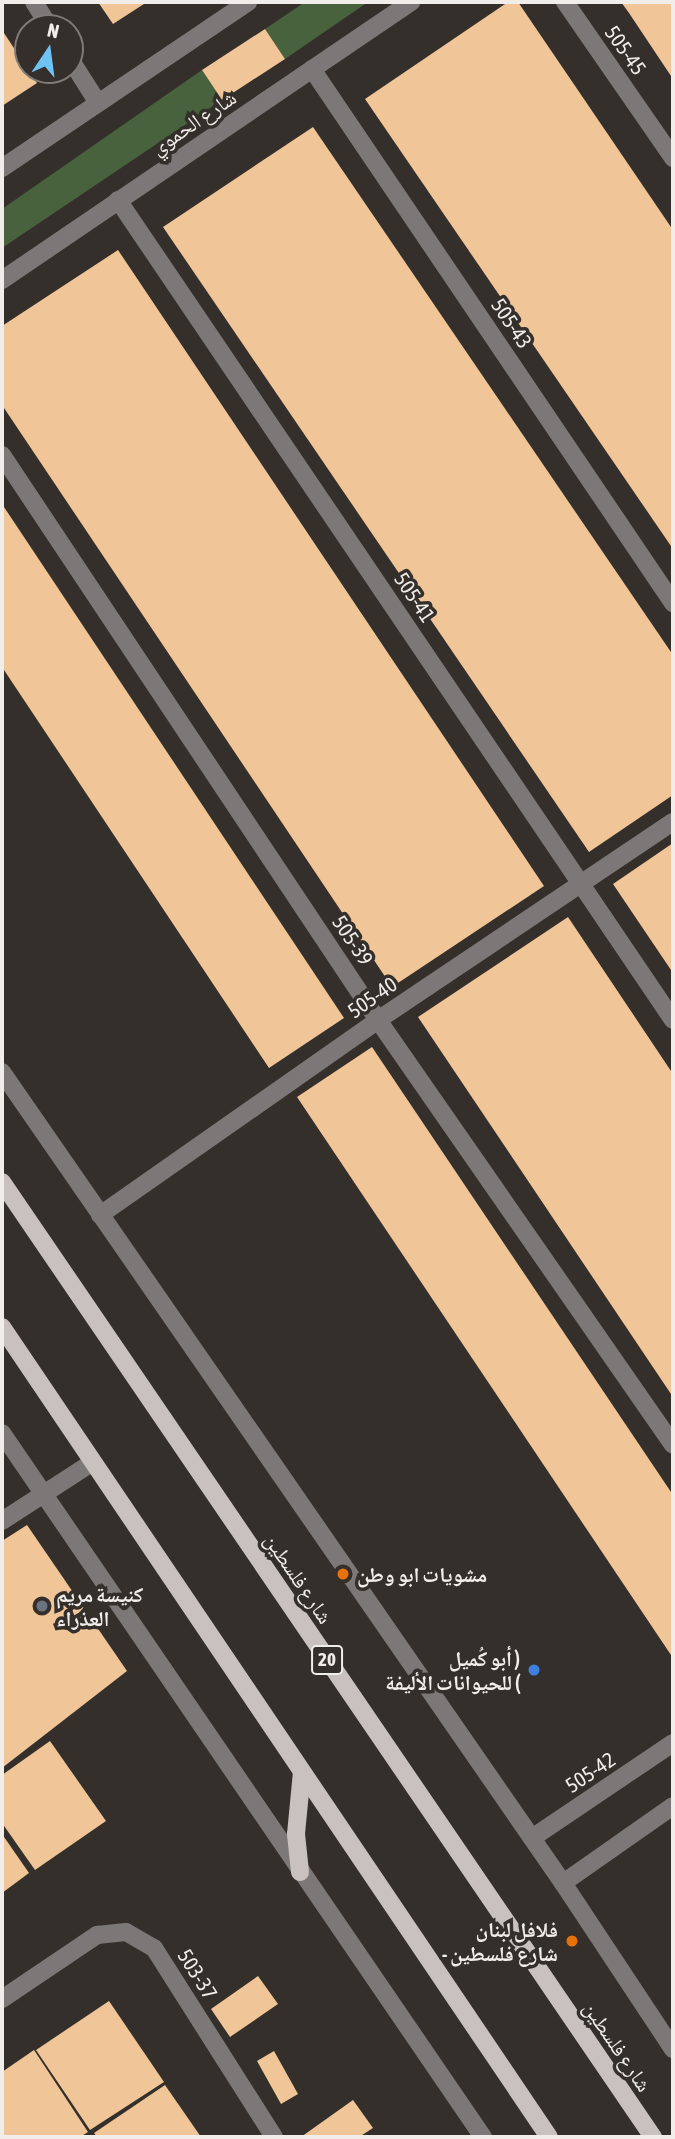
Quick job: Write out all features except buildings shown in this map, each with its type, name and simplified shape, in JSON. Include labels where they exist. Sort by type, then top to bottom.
[{"type":"main road","name":"شارع فلسطين","points":[[2,1182],[653,2137]]},
{"type":"main road","points":[[2,1327],[549,2137]]},
{"type":"main road","points":[[300,1872],[296,1834],[302,1772]]},
{"type":"street","points":[[2,169],[248,2]]},
{"type":"street","name":"شارع الحموي","points":[[2,280],[411,2]]},
{"type":"street","name":"505-45","points":[[565,2],[667,135],[673,158]]},
{"type":"street","name":"505-43","points":[[312,69],[673,603]]},
{"type":"street","points":[[84,81],[98,103]]},
{"type":"street","name":"505-41","points":[[118,200],[673,1020]]},
{"type":"street","name":"505-39","points":[[2,456],[378,1020],[673,1445]]},
{"type":"street","name":"505-40","points":[[100,1215],[378,1020],[673,822]]},
{"type":"street","points":[[2,1073],[563,1883],[673,2049]]},
{"type":"street","points":[[2,1433],[483,2137]]},
{"type":"street","points":[[2,1521],[93,1462]]},
{"type":"street","name":"505-42","points":[[532,1838],[673,1742]]},
{"type":"street","points":[[563,1883],[673,1806]]},
{"type":"street","name":"503-37","points":[[2,1999],[97,1935],[125,1933],[154,1948],[274,2137]]},
{"type":"green space","points":[[305,2],[368,2],[285,59],[265,29]]},
{"type":"green space","points":[[202,70],[222,100],[2,248],[2,209]]},
{"type":"place","name":"مشويات ابو وطن","points":[[343,1574]]},
{"type":"place","name":"كنيسة مريم العذراء","points":[[42,1606]]},
{"type":"place","name":"أبو كُميل ) للحيوانات الأليفة (","points":[[534,1670]]},
{"type":"place","name":"فلافل لبنان - شارع فلسطين","points":[[572,1941]]}]
